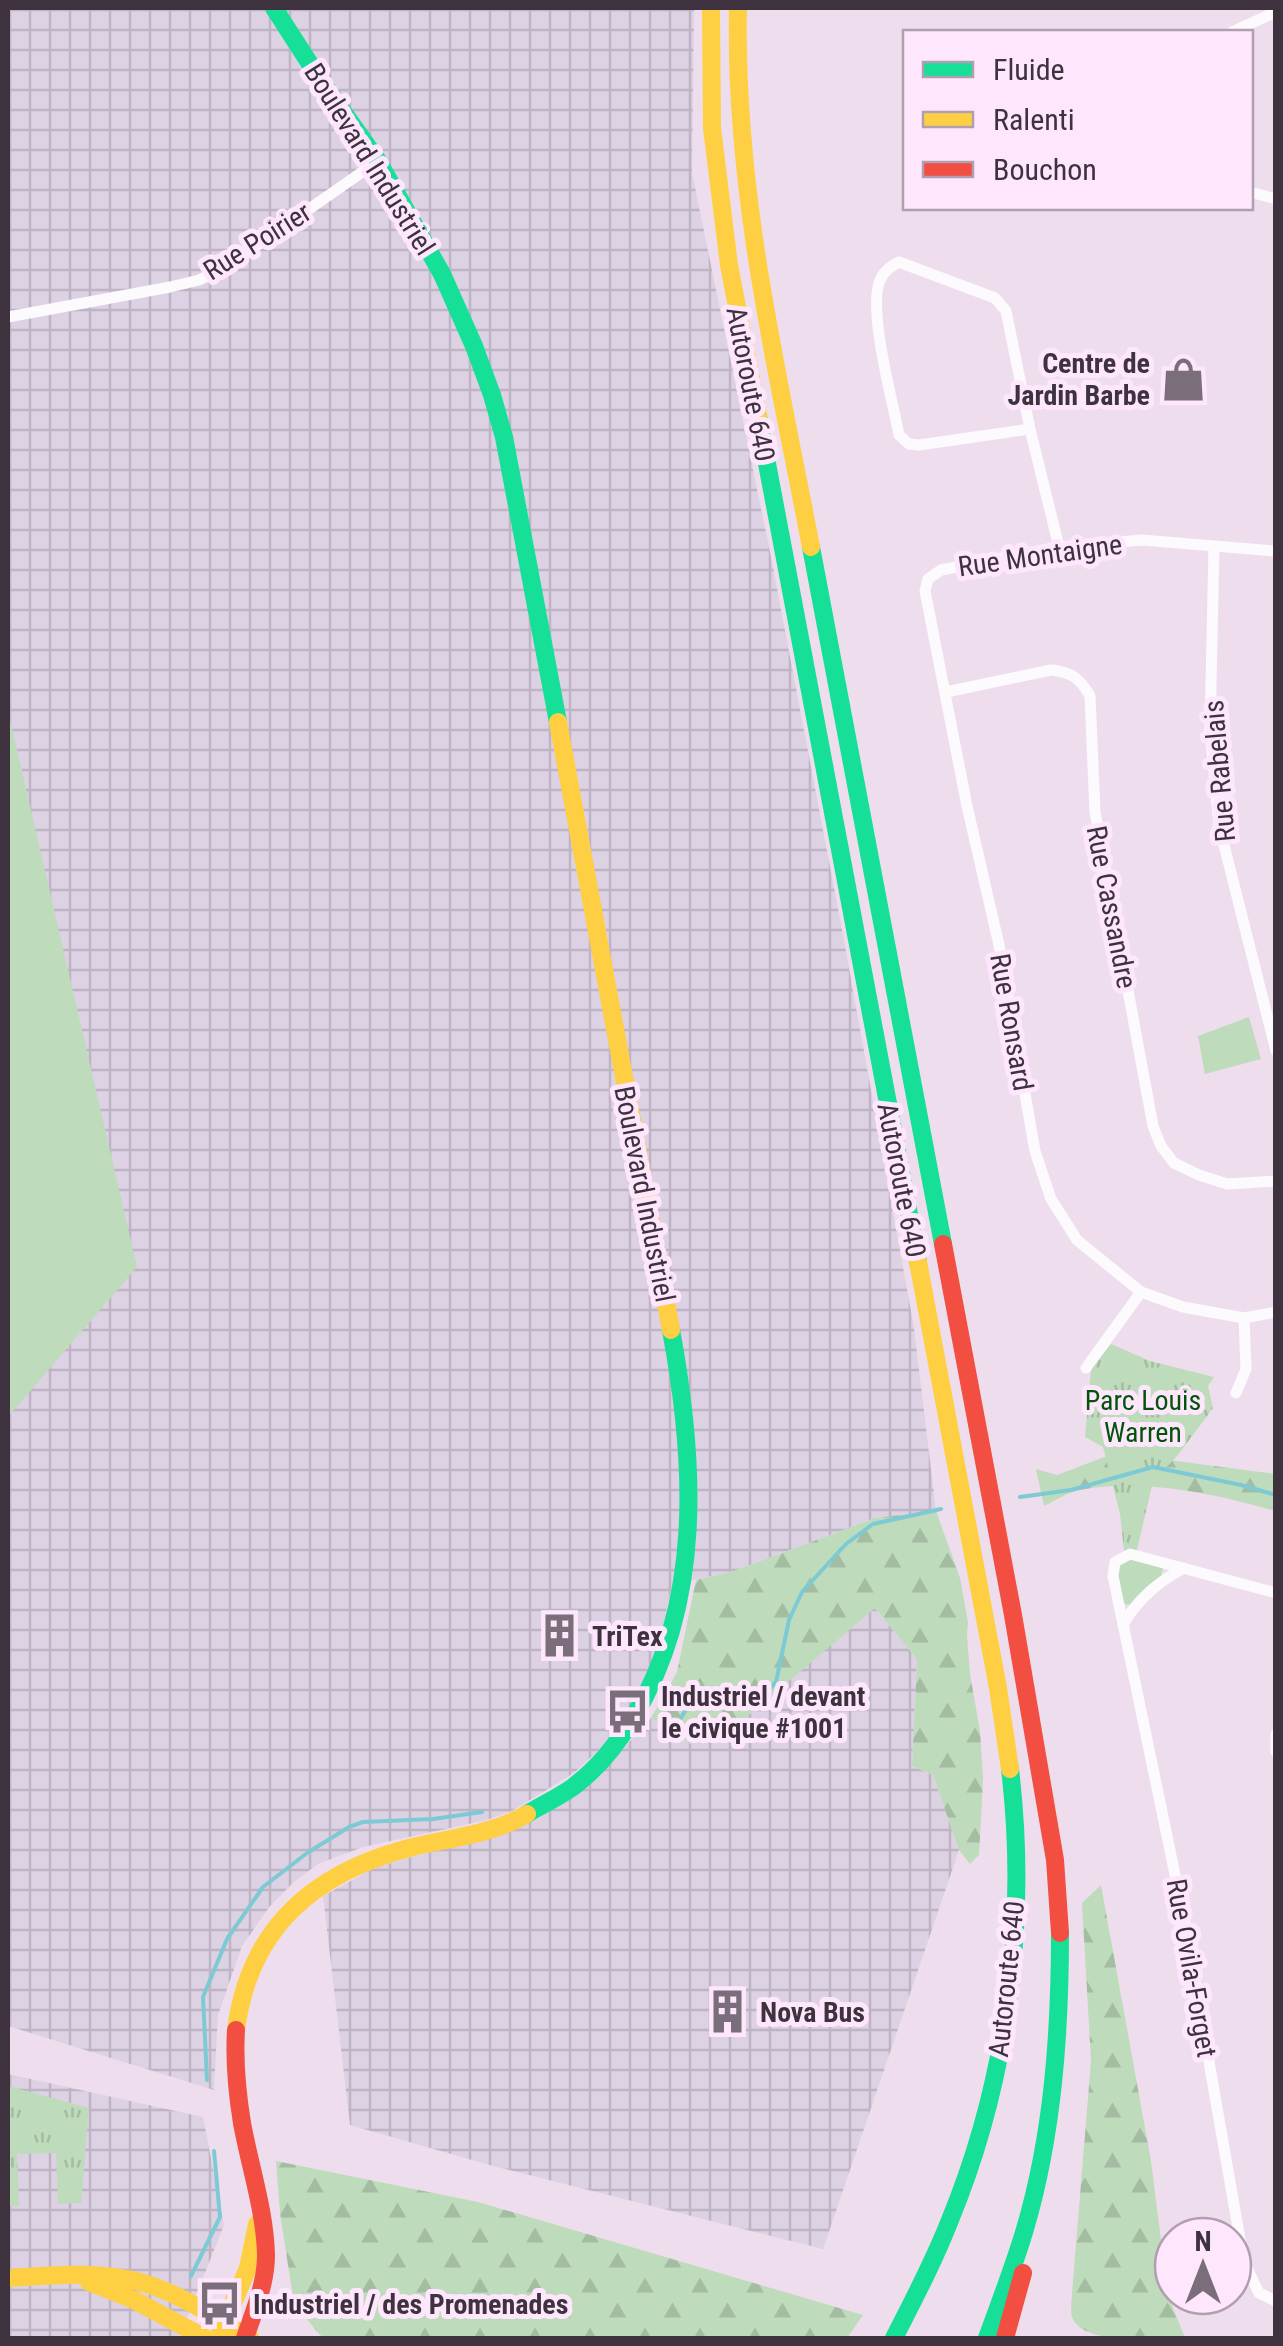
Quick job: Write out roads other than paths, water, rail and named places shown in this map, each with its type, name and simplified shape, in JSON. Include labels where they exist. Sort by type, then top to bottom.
[{"type":"main road","name":"Boulevard Industriel","points":[[247,2338],[266,2272],[266,2250],[235,2077],[234,2043],[242,1992],[267,1937],[297,1901],[338,1874],[389,1853],[481,1833],[519,1820],[553,1801],[591,1771],[636,1716],[664,1660],[680,1600],[690,1515],[681,1384],[504,437],[482,365],[432,254],[378,160],[274,8]]},
{"type":"main road","name":"Autoroute 640","points":[[711,8],[712,128],[729,264],[998,1688],[1014,1805],[1016,1931],[999,2059],[986,2115],[946,2233],[896,2335]]},
{"type":"main road","name":"Autoroute 640","points":[[738,8],[740,129],[755,252],[1053,1842],[1060,1924],[1055,2070],[1040,2168],[1007,2308],[987,2338]]},
{"type":"main road","name":"Boulevard Industriel","points":[[221,2331],[250,2260],[259,2209]]},
{"type":"main road","points":[[64,2277],[120,2293],[205,2338]]},
{"type":"main road","points":[[8,2278],[110,2277],[142,2282],[174,2295],[221,2331],[247,2338]]},
{"type":"main road","points":[[1005,2338],[1007,2308]]},
{"type":"street","points":[[1236,30],[1276,12]]},
{"type":"street","name":"Rue Poirier","points":[[8,317],[199,280],[226,266],[378,160]]},
{"type":"street","points":[[1030,429],[919,445],[909,444],[900,435],[877,318],[879,280],[889,267],[898,262],[995,298],[1006,310],[1030,429],[1060,547]]},
{"type":"street","name":"Rue Montaigne","points":[[928,579],[941,570],[1060,547],[1142,540],[1276,552]]},
{"type":"street","name":"Rue Rabelais","points":[[1214,546],[1210,730],[1219,825],[1276,1051]]},
{"type":"street","name":"Rue Ronsard","points":[[928,579],[925,590],[967,806],[999,945],[1035,1151],[1050,1199],[1078,1240],[1141,1292],[1183,1308],[1244,1318],[1276,1312]]},
{"type":"street","name":"Rue Cassandre","points":[[946,692],[1051,670],[1067,672],[1082,682],[1090,696],[1094,812],[1153,1126],[1174,1163],[1200,1176],[1227,1184],[1276,1180]]},
{"type":"street","points":[[1086,1368],[1141,1292]]},
{"type":"street","points":[[1236,1393],[1246,1369],[1244,1318]]},
{"type":"street","name":"Rue Ovila-Forget","points":[[1276,1593],[1130,1554],[1115,1562],[1113,1576],[1183,1913],[1244,2262],[1258,2293],[1276,2301]]},
{"type":"street","points":[[1124,1623],[1135,1605],[1161,1581],[1184,1568]]},
{"type":"street","points":[[1276,1734],[1276,1752]]},
{"type":"waterway","points":[[1020,1497],[1071,1490],[1153,1467],[1276,1495]]},
{"type":"waterway","points":[[661,1715],[677,1724],[694,1697],[715,1705],[757,1702],[776,1682],[789,1620],[802,1592],[846,1544],[873,1524],[941,1509]]},
{"type":"waterway","points":[[207,2080],[203,1997],[227,1939],[263,1887],[307,1853],[363,1822],[482,1812]]},
{"type":"waterway","points":[[191,2276],[220,2217],[214,2151]]},
{"type":"place","name":"Centre de Jardin Barbe","points":[[1183,379]]},
{"type":"place","name":"TriTex","points":[[559,1636]]},
{"type":"place","name":"Industriel / devant le civique #1001","points":[[628,1712]]},
{"type":"place","name":"Nova Bus","points":[[727,2012]]},
{"type":"place","name":"Industriel / des Promenades","points":[[220,2304]]},
{"type":"park label","name":"Parc Louis Warren","points":[[1143,1416]]}]
